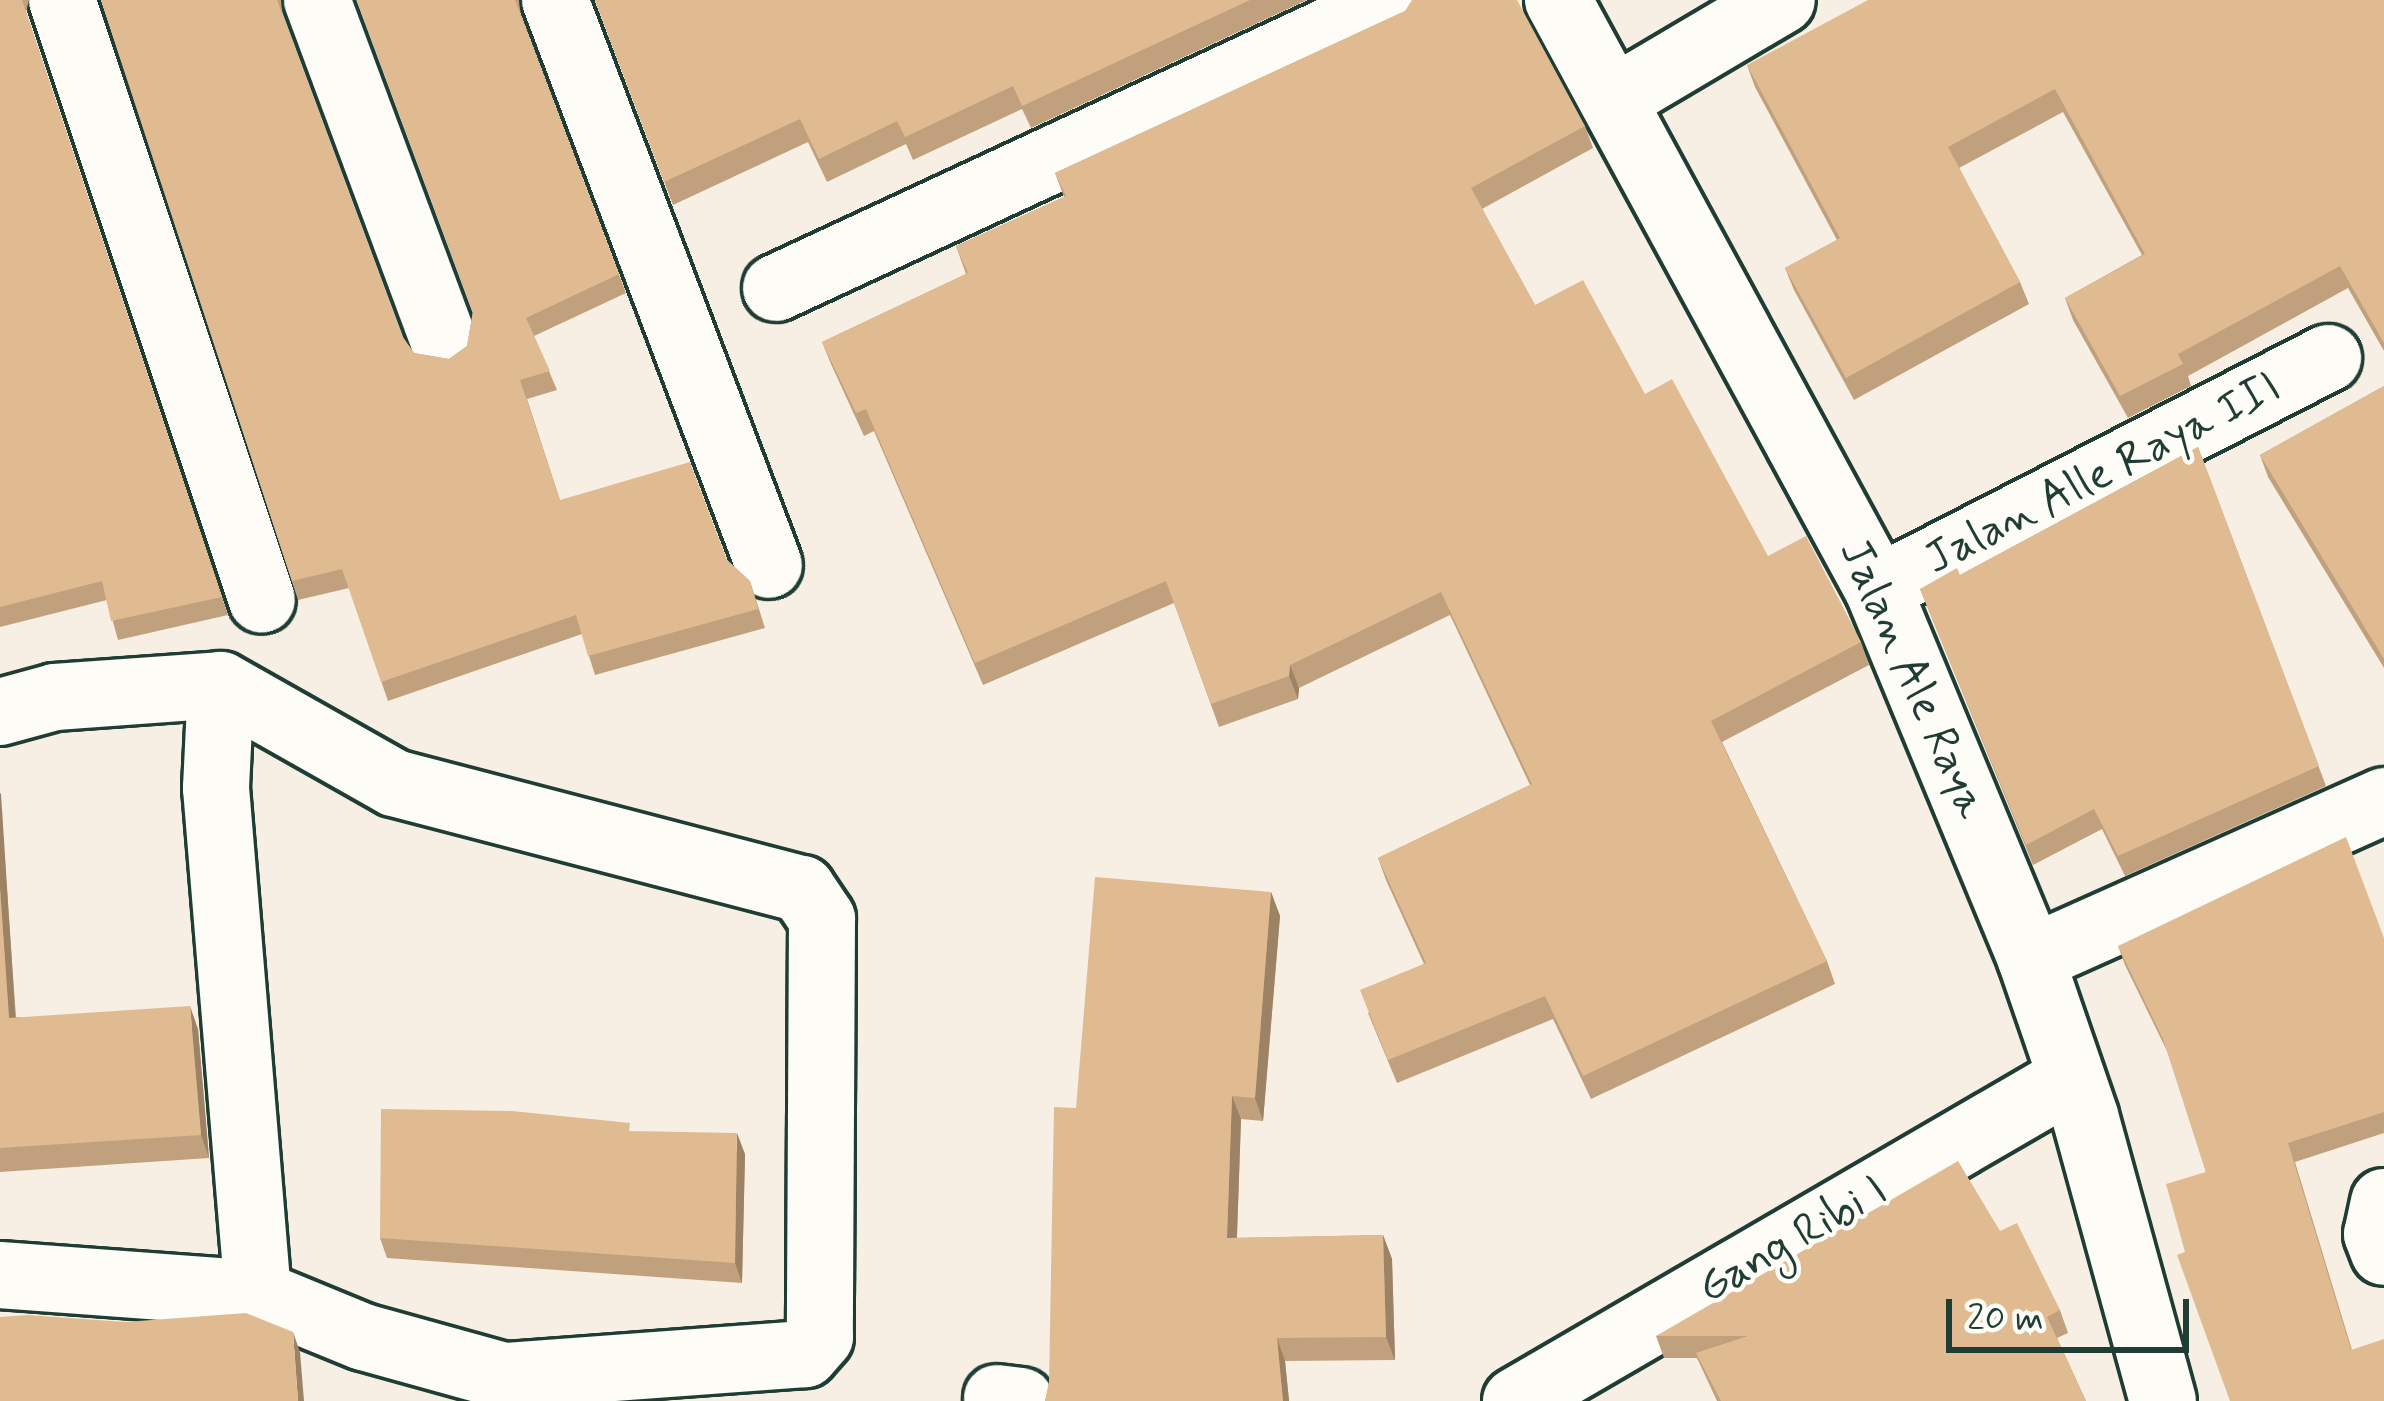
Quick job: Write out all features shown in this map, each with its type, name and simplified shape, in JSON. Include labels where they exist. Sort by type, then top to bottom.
[{"type":"street","points":[[62,0],[262,600]]},
{"type":"street","points":[[317,0],[444,342]]},
{"type":"street","points":[[555,0],[769,565]]},
{"type":"street","points":[[776,288],[1396,0]]},
{"type":"street","name":"Jalan Ale Raya","points":[[1558,0],[1878,589],[2031,958],[2163,1401]]},
{"type":"street","points":[[1613,100],[1782,0]]},
{"type":"street","name":"Jalan Alle Raya III","points":[[1878,589],[2328,358]]},
{"type":"street","points":[[221,686],[216,788],[258,1294]]},
{"type":"street","points":[[0,712],[55,697],[221,686],[394,784],[802,889],[822,919],[820,1337],[805,1354],[504,1376],[363,1337],[258,1294],[0,1275]]},
{"type":"street","points":[[2031,958],[2384,801]]},
{"type":"street","name":"Gang Ribi I","points":[[1516,1401],[2070,1078]]},
{"type":"street","points":[[2384,1202],[2377,1234],[2384,1252]]},
{"type":"building","points":[[0,0],[22,0],[222,597],[111,621],[102,581],[0,607]]},
{"type":"building","points":[[101,0],[277,0],[402,336],[414,353],[449,359],[467,346],[473,311],[357,0],[515,0],[619,274],[526,318],[550,371],[520,380],[560,500],[690,462],[727,560],[750,581],[758,609],[588,656],[576,615],[381,682],[342,569],[292,581]]},
{"type":"building","points":[[595,0],[1250,0],[1022,106],[1013,86],[905,137],[897,121],[819,159],[800,119],[664,182]]},
{"type":"building","points":[[1412,0],[1517,0],[1585,126],[1471,188],[1535,305],[1583,280],[1645,394],[1672,379],[1768,556],[1806,536],[1861,642],[1711,721],[1827,961],[1583,1076],[1545,996],[1388,1060],[1360,990],[1426,963],[1378,858],[1532,784],[1441,592],[1290,665],[1289,676],[1211,704],[1166,581],[975,663],[866,409],[856,413],[822,342],[968,273],[956,246],[1066,196],[1055,173],[1405,11]]},
{"type":"building","points":[[1868,0],[2384,0],[2384,343],[2340,266],[2178,354],[2183,364],[2120,396],[2065,298],[2145,254],[2055,89],[1948,147],[2020,282],[1846,378],[1785,268],[1840,238],[1747,65]]},
{"type":"building","points":[[2384,386],[2384,659],[2260,455]]},
{"type":"building","points":[[2198,447],[2319,766],[2118,856],[2094,809],[2026,845],[1920,589],[1957,568],[1960,575]]},
{"type":"building","points":[[2346,837],[2384,938],[2384,1112],[2288,1143],[2351,1350],[2384,1339],[2384,1401],[2230,1401],[2177,1255],[2185,1252],[2166,1184],[2206,1172],[2163,1039],[2118,946]]},
{"type":"building","points":[[1095,877],[1271,892],[1255,1098],[1232,1096],[1227,1238],[1383,1235],[1386,1337],[1277,1338],[1283,1401],[1045,1401],[1054,1107],[1076,1108]]},
{"type":"building","points":[[0,888],[9,1018],[190,1006],[201,1135],[0,1148]]},
{"type":"building","points":[[381,1109],[512,1111],[630,1123],[629,1131],[737,1133],[735,1263],[380,1238]]},
{"type":"building","points":[[1958,1161],[2000,1231],[2017,1223],[2060,1310],[2047,1317],[2086,1401],[1721,1401],[1696,1353],[1748,1336],[1656,1336]]},
{"type":"building","points":[[246,1313],[293,1332],[298,1401],[0,1401],[0,1317],[125,1322]]}]
